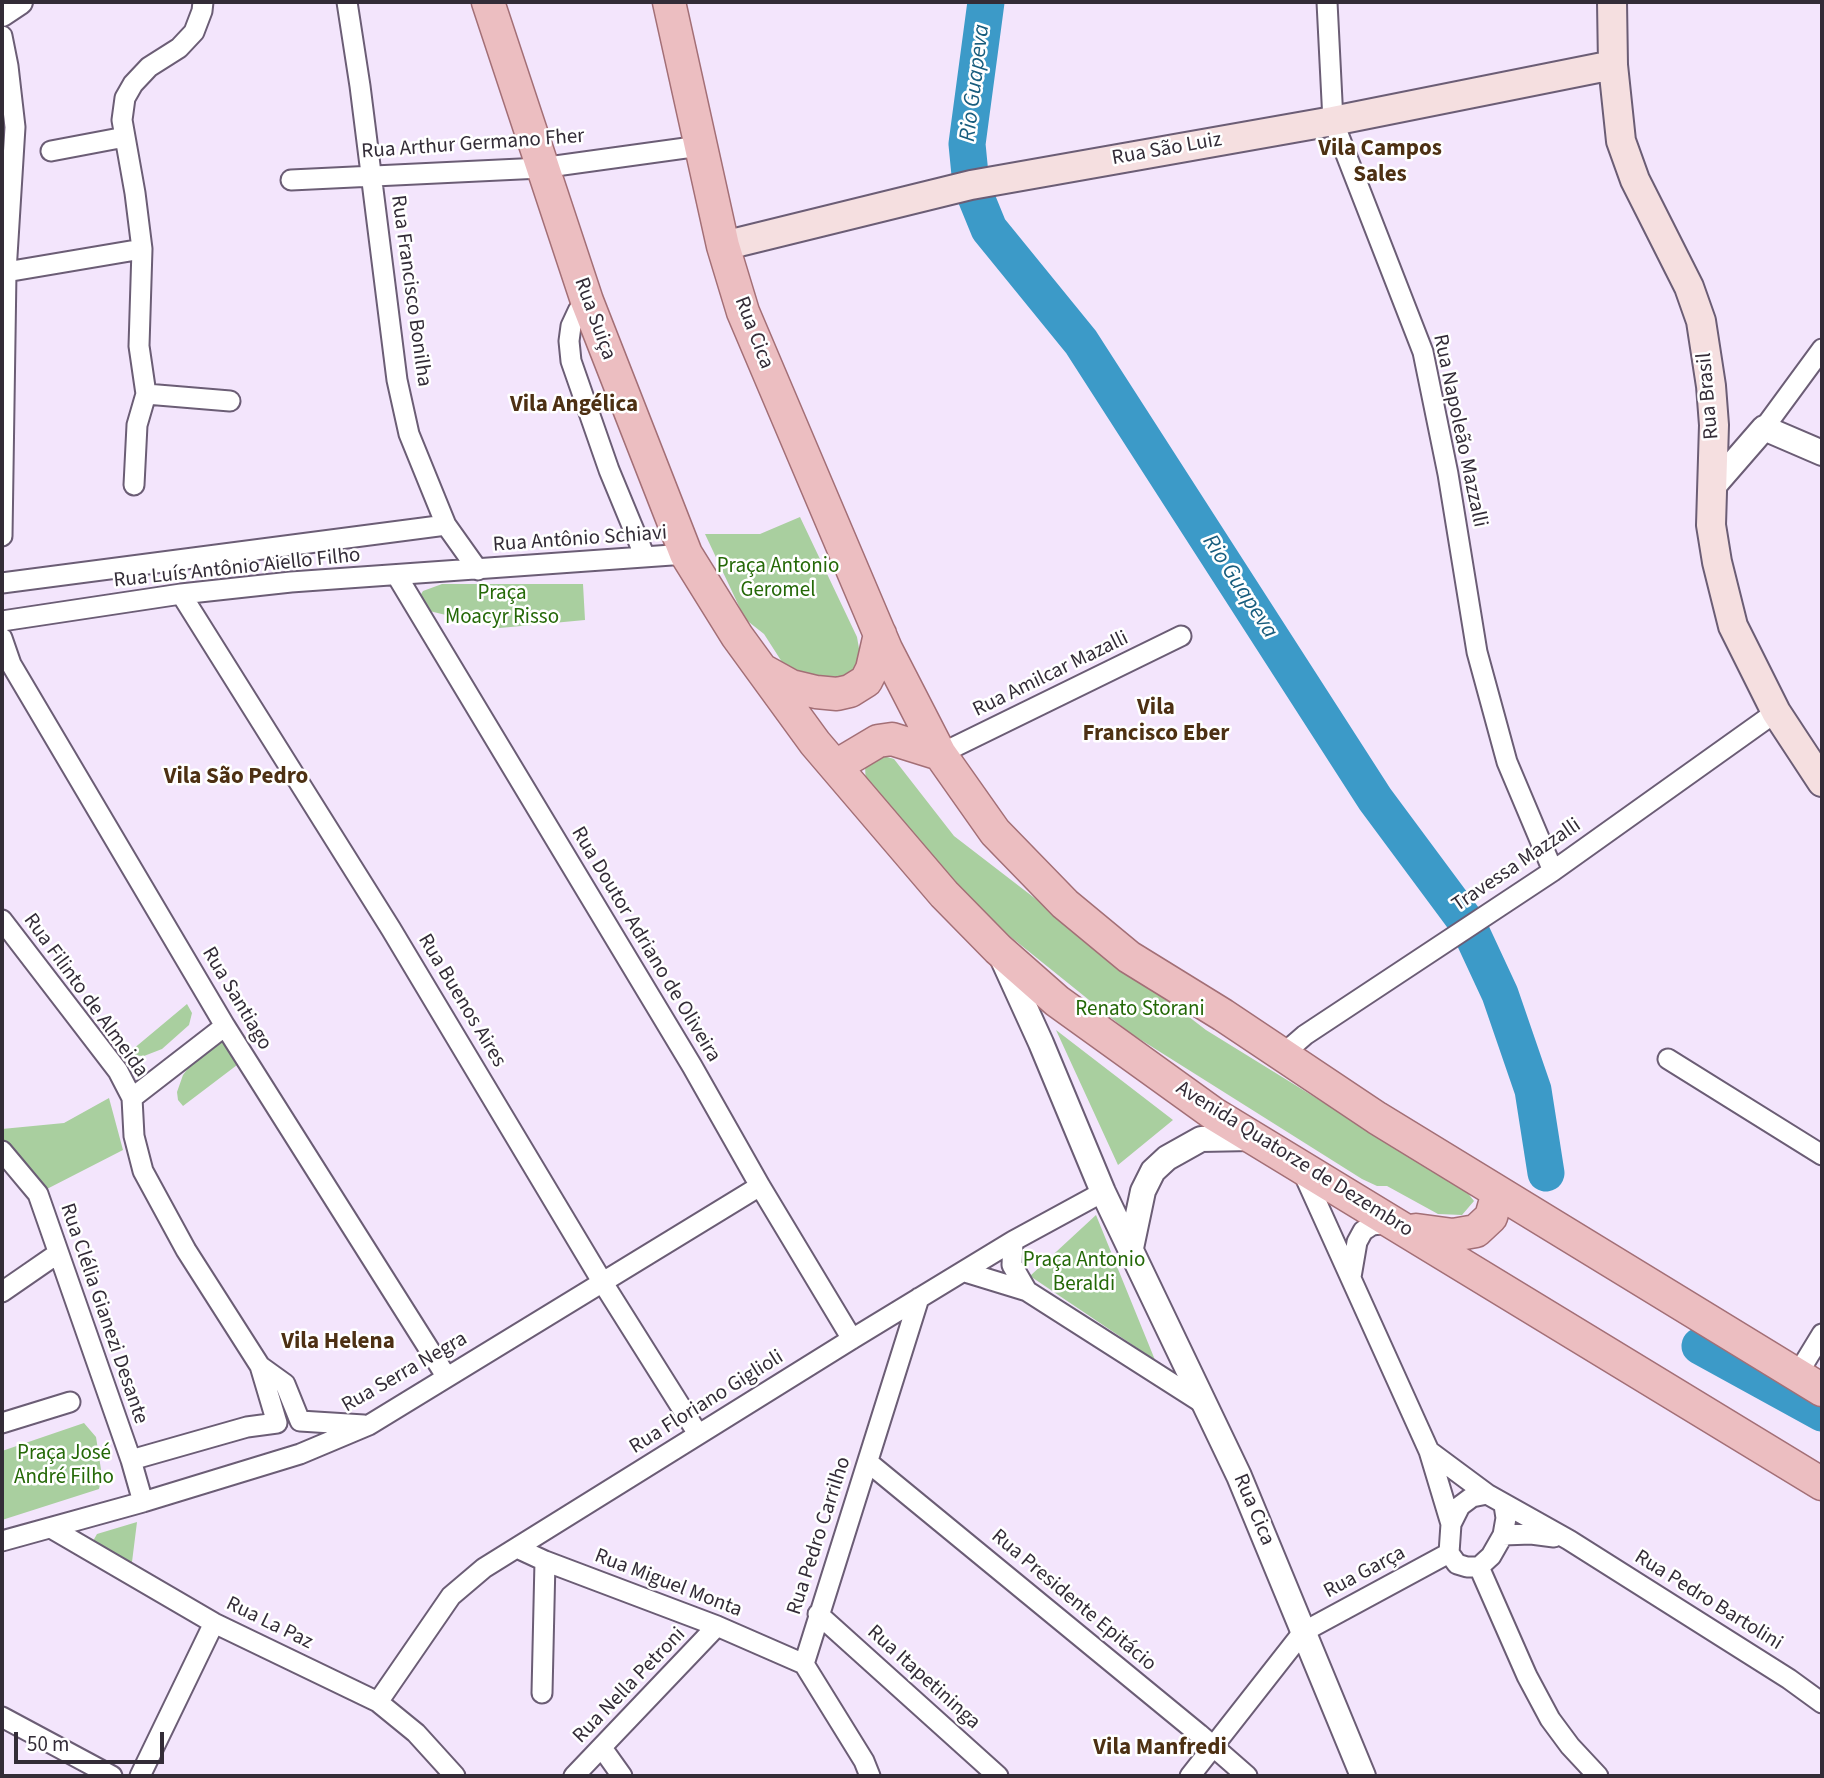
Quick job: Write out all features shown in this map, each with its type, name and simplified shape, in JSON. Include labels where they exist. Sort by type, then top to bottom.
[{"type":"main road","name":"Rua Suiça","points":[[488,2],[587,301],[686,554],[737,636],[770,681]]},
{"type":"main road","name":"Rua Cica","points":[[669,2],[723,246],[743,312],[883,641]]},
{"type":"main road","name":"Rua Brasil","points":[[1612,2],[1613,65],[1621,141],[1635,180],[1689,286],[1701,321],[1714,425],[1711,525],[1733,626],[1776,712],[1822,782]]},
{"type":"main road","name":"Rua São Luiz","points":[[723,246],[994,180],[1333,121],[1613,65]]},
{"type":"main road","points":[[770,681],[816,692],[837,694],[850,691],[866,681],[883,641]]},
{"type":"main road","points":[[883,641],[940,754],[995,832],[1065,904],[1129,957],[1498,1192],[1810,1382]]},
{"type":"main road","name":"Avenida Quatorze de Dezembro","points":[[770,681],[815,743],[944,894],[998,949],[1057,1001],[1251,1138],[1407,1229],[1822,1484]]},
{"type":"main road","points":[[836,766],[878,741],[892,739],[940,754]]},
{"type":"main road","points":[[1407,1229],[1453,1235],[1476,1231],[1491,1217],[1498,1192]]},
{"type":"street","points":[[2,14],[20,2]]},
{"type":"street","points":[[134,485],[137,425],[146,394],[139,346],[142,249],[122,120],[125,98],[133,84],[149,67],[179,48],[194,32],[203,2]]},
{"type":"street","name":"Rua Francisco Bonilha","points":[[347,2],[397,380],[409,434],[446,525],[478,570]]},
{"type":"street","name":"Rua Napoleão Mazzalli","points":[[1327,2],[1333,121],[1423,352],[1448,474],[1477,652],[1507,762],[1553,871]]},
{"type":"street","points":[[2,36],[15,127],[6,272],[2,536]]},
{"type":"street","points":[[51,150],[125,137]]},
{"type":"street","name":"Rua Arthur Germano Fher","points":[[291,180],[541,167],[700,146]]},
{"type":"street","points":[[6,272],[142,249]]},
{"type":"street","points":[[587,301],[578,311],[571,326],[571,361],[592,424],[645,557]]},
{"type":"street","points":[[1711,489],[1764,428],[1822,349]]},
{"type":"street","points":[[146,394],[229,401]]},
{"type":"street","points":[[1764,428],[1822,453]]},
{"type":"street","points":[[2,583],[446,525]]},
{"type":"street","name":"Rua Antônio Schiavi","points":[[478,570],[686,554]]},
{"type":"street","name":"Rua Luís Antônio Aiello Filho","points":[[2,621],[181,594],[291,582],[478,570]]},
{"type":"street","name":"Rua Doutor Adriano de Oliveira","points":[[397,576],[692,1066],[852,1339]]},
{"type":"street","name":"Rua Buenos Aires","points":[[181,594],[391,929],[603,1283],[698,1434]]},
{"type":"street","name":"Rua Amilcar Mazalli","points":[[940,754],[1181,636]]},
{"type":"street","name":"Rua Santiago","points":[[2,638],[11,664],[225,1026],[446,1376]]},
{"type":"street","name":"Travessa Mazzalli","points":[[1282,1055],[1305,1035],[1553,871],[1776,712]]},
{"type":"street","name":"Rua Filinto de Almeida","points":[[2,920],[118,1071],[132,1098]]},
{"type":"street","name":"Rua Cica","points":[[998,949],[1041,1043],[1103,1192],[1239,1476],[1363,1776]]},
{"type":"street","points":[[225,1026],[132,1098],[134,1136],[143,1171],[186,1250],[260,1366],[277,1423]]},
{"type":"street","points":[[1668,1059],[1822,1154]]},
{"type":"street","points":[[1131,1248],[1143,1191],[1153,1171],[1160,1164],[1200,1139],[1251,1138]]},
{"type":"street","name":"Rua Clélia Gianezi Desante","points":[[2,1151],[38,1194],[131,1460],[143,1502]]},
{"type":"street","points":[[1299,1164],[1429,1451],[1451,1524],[1449,1553],[1457,1564],[1479,1567],[1491,1556],[1503,1535],[1506,1518],[1504,1505],[1429,1451]]},
{"type":"street","name":"Rua Serra Negra","points":[[2,1541],[300,1454],[369,1425],[760,1186]]},
{"type":"street","name":"Rua Floriano Giglioli","points":[[378,1702],[451,1596],[484,1568],[919,1298],[1013,1241],[1103,1192]]},
{"type":"street","points":[[1351,1278],[1357,1242],[1363,1231],[1372,1225],[1381,1224],[1407,1229]]},
{"type":"street","points":[[1013,1241],[1012,1265],[1027,1290]]},
{"type":"street","points":[[2,1292],[57,1254]]},
{"type":"street","points":[[965,1272],[1027,1290],[1204,1404]]},
{"type":"street","name":"Rua Pedro Carrilho","points":[[803,1664],[869,1463],[919,1298]]},
{"type":"street","points":[[1810,1382],[1822,1334]]},
{"type":"street","points":[[260,1366],[285,1384],[300,1421],[300,1454]]},
{"type":"street","points":[[2,1423],[70,1402]]},
{"type":"street","points":[[131,1460],[247,1427],[300,1421],[369,1425]]},
{"type":"street","name":"Rua Presidente Epitácio","points":[[869,1463],[1247,1776]]},
{"type":"street","points":[[1451,1524],[1461,1506],[1472,1497],[1487,1494]]},
{"type":"street","name":"Rua Pedro Bartolini","points":[[1504,1505],[1569,1539],[1789,1679],[1822,1703]]},
{"type":"street","name":"Rua La Paz","points":[[51,1528],[214,1623],[378,1702],[416,1733],[456,1776]]},
{"type":"street","name":"Rua Pedro Bartolini","points":[[1503,1535],[1531,1534],[1569,1539]]},
{"type":"street","name":"Rua Miguel Monta","points":[[516,1548],[545,1562],[717,1626],[803,1664]]},
{"type":"street","name":"Rua Garça","points":[[1303,1632],[1449,1553]]},
{"type":"street","points":[[542,1693],[545,1562]]},
{"type":"street","points":[[1479,1567],[1527,1676],[1550,1719],[1598,1776]]},
{"type":"street","name":"Rua Itapetininga","points":[[818,1614],[998,1776]]},
{"type":"street","points":[[139,1776],[214,1623]]},
{"type":"street","name":"Rua Nella Petroni","points":[[574,1776],[717,1626]]},
{"type":"street","points":[[1190,1776],[1303,1632]]},
{"type":"street","points":[[803,1664],[864,1760],[870,1776]]},
{"type":"street","points":[[2,1717],[112,1776]]},
{"type":"street","points":[[602,1748],[622,1776]]},
{"type":"green space","name":"Praça Antonio Geromel","points":[[800,517],[857,637],[860,654],[855,673],[829,681],[800,672],[782,662],[764,634],[745,619],[705,534],[760,534]]},
{"type":"green space","name":"Praça Moacyr Risso","points":[[442,584],[583,584],[585,620],[500,628],[421,609],[418,599],[423,591]]},
{"type":"green space","name":"Renato Storani","points":[[877,754],[894,759],[954,836],[1206,1030],[1402,1151],[1460,1183],[1474,1201],[1462,1215],[1438,1214],[1387,1186],[1377,1186],[1362,1179],[1130,1033],[981,913],[866,786],[865,766]]},
{"type":"green space","points":[[187,1004],[192,1013],[189,1025],[162,1049],[144,1056],[126,1055]]},
{"type":"green space","points":[[1056,1030],[1173,1120],[1118,1165]]},
{"type":"green space","points":[[219,1036],[241,1062],[183,1106],[178,1100],[177,1092],[183,1075]]},
{"type":"green space","points":[[109,1098],[123,1150],[43,1191],[2,1144],[2,1129],[64,1123]]},
{"type":"green space","name":"Praça Antonio Beraldi","points":[[1096,1215],[1155,1360],[1030,1276]]},
{"type":"green space","name":"Praça José André Filho","points":[[84,1423],[96,1437],[102,1476],[99,1489],[2,1520],[2,1451]]},
{"type":"green space","points":[[137,1522],[131,1570],[95,1548],[93,1541],[97,1534]]},
{"type":"waterway","name":"Rio Guapeva","points":[[986,2],[967,144],[971,185],[989,229],[1081,342],[1375,799],[1467,923],[1500,994],[1533,1090],[1546,1173]]},
{"type":"waterway","name":"Rio Guapeva","points":[[1700,1346],[1822,1413]]},
{"type":"district","name":"Vila Campos Sales","points":[[1380,163]]},
{"type":"district","name":"Vila Angélica","points":[[574,406]]},
{"type":"district","name":"Vila Francisco Eber","points":[[1156,722]]},
{"type":"district","name":"Vila São Pedro","points":[[236,778]]},
{"type":"district","name":"Vila Helena","points":[[338,1343]]},
{"type":"district","name":"Vila Manfredi","points":[[1160,1749]]}]
